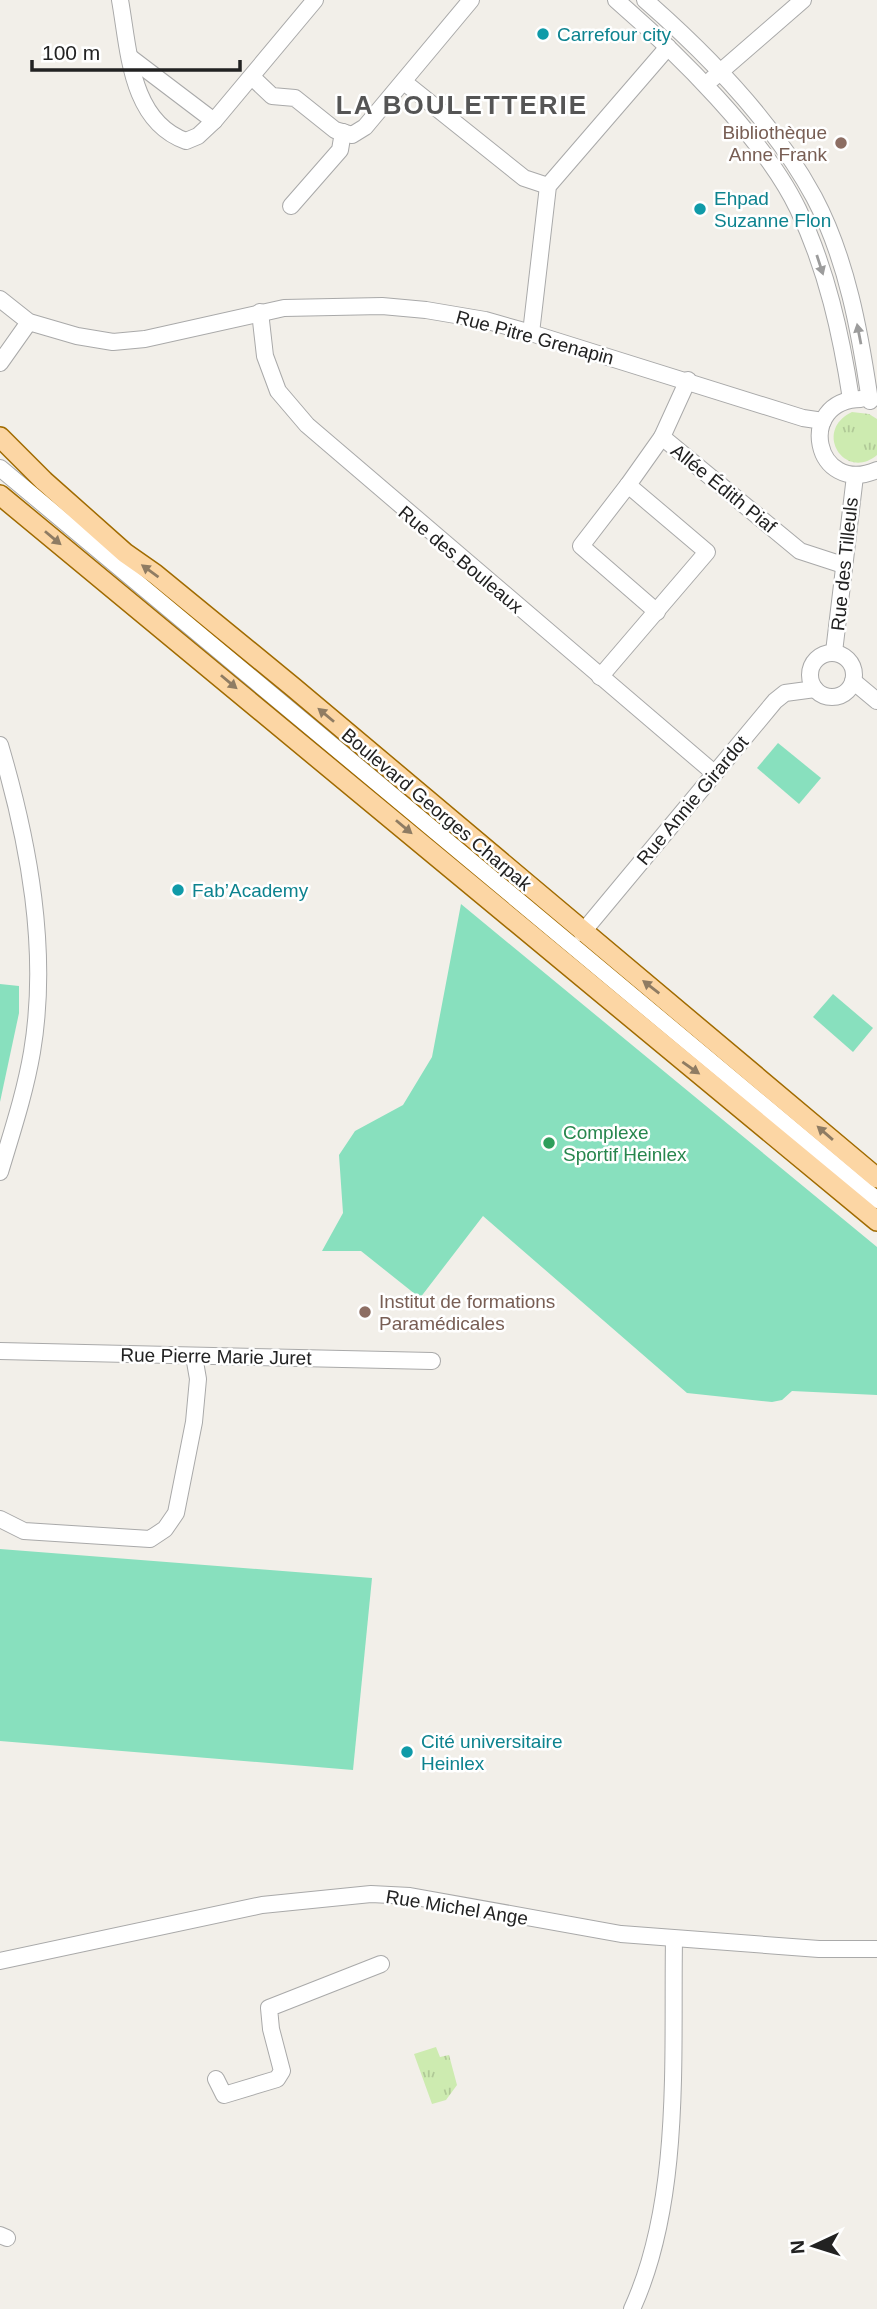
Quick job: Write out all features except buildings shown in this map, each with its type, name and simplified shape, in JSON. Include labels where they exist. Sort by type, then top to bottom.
[{"type":"main road","name":"Boulevard Georges Charpak","points":[[0,437],[28,467],[125,554],[293,687],[582,933],[704,1029],[877,1178]]},
{"type":"main road","name":"Boulevard Georges Charpak","points":[[0,495],[877,1221]]},
{"type":"street","points":[[120,0],[137,91],[150,114],[173,136],[186,141],[198,136],[214,121],[314,0]]},
{"type":"street","points":[[252,77],[272,96],[295,98],[335,131],[352,135],[365,127],[471,0]]},
{"type":"street","points":[[616,0],[668,47],[704,86],[775,171],[797,207],[836,313],[851,399]]},
{"type":"street","points":[[645,0],[719,73],[791,160],[814,198],[830,233],[854,310],[874,403],[851,399],[830,411],[823,421],[820,445],[824,457],[832,466],[855,476],[877,470]]},
{"type":"street","points":[[704,86],[803,0]]},
{"type":"street","points":[[531,333],[548,186],[668,47]]},
{"type":"street","points":[[131,58],[214,121]]},
{"type":"street","points":[[404,82],[524,177],[548,186]]},
{"type":"street","points":[[291,206],[340,150],[343,132]]},
{"type":"street","name":"Rue Pitre Grenapin","points":[[0,299],[29,322],[77,336],[113,342],[145,339],[260,312],[296,307],[382,306],[485,320],[688,380],[803,418],[823,421]]},
{"type":"street","name":"Rue des Bouleaux","points":[[260,312],[265,356],[278,391],[307,425],[714,773]]},
{"type":"street","points":[[0,363],[29,322]]},
{"type":"street","name":"Allée Édith Piaf","points":[[688,380],[662,437],[800,551],[843,565]]},
{"type":"street","points":[[657,612],[581,546],[662,437]]},
{"type":"street","points":[[0,468],[877,1200]]},
{"type":"street","name":"Rue des Tilleuls","points":[[834,652],[855,476]]},
{"type":"street","points":[[600,677],[707,552],[628,485]]},
{"type":"street","points":[[853,681],[845,692],[834,697],[825,696],[815,689],[810,678],[813,663],[822,655],[834,652],[848,660],[853,681],[877,701]]},
{"type":"street","name":"Rue Annie Girardot","points":[[582,933],[714,773],[785,693],[815,689]]},
{"type":"street","points":[[0,745],[24,837],[38,972],[32,1052],[20,1108],[0,1171]]},
{"type":"street","name":"Rue Pierre Marie Juret","points":[[0,1352],[432,1361]]},
{"type":"street","points":[[0,1519],[24,1531],[150,1539],[165,1529],[176,1513],[194,1422],[198,1379],[194,1356]]},
{"type":"street","name":"Rue Michel Ange","points":[[0,1961],[262,1905],[353,1894],[410,1896],[601,1931],[674,1939],[877,1950]]},
{"type":"street","points":[[632,2309],[661,2213],[670,2148],[674,1939]]},
{"type":"street","points":[[216,2079],[224,2095],[277,2079],[282,2071],[271,2029],[270,2008],[381,1964]]},
{"type":"green space","points":[[852,412],[869,414],[877,419],[877,455],[865,462],[844,458],[837,451],[834,441],[840,420]]},
{"type":"green space","points":[[778,743],[821,778],[799,804],[757,768]]},
{"type":"green space","name":"Complexe Sportif Heinlex","points":[[461,904],[877,1247],[877,1395],[792,1391],[782,1400],[772,1402],[687,1393],[483,1216],[420,1298],[361,1251],[322,1251],[343,1213],[339,1155],[355,1131],[403,1105],[432,1057]]},
{"type":"green space","points":[[0,984],[19,986],[19,1013],[0,1102]]},
{"type":"green space","points":[[833,994],[873,1028],[853,1052],[813,1017]]},
{"type":"green space","points":[[0,1549],[372,1578],[353,1770],[0,1741]]},
{"type":"green space","points":[[436,2047],[440,2057],[449,2055],[457,2085],[446,2100],[432,2104],[414,2054]]},
{"type":"place","name":"Carrefour city","points":[[543,34]]},
{"type":"place","name":"Bibliothèque Anne Frank","points":[[841,143]]},
{"type":"place","name":"Ehpad Suzanne Flon","points":[[700,209]]},
{"type":"place","name":"Fab’Academy","points":[[178,890]]},
{"type":"place","name":"Complexe Sportif Heinlex","points":[[549,1143]]},
{"type":"place","name":"Institut de formations Paramédicales","points":[[365,1312]]},
{"type":"place","name":"Cité universitaire Heinlex","points":[[407,1752]]},
{"type":"district","name":"LA BOULETTERIE","points":[[462,105]]}]
